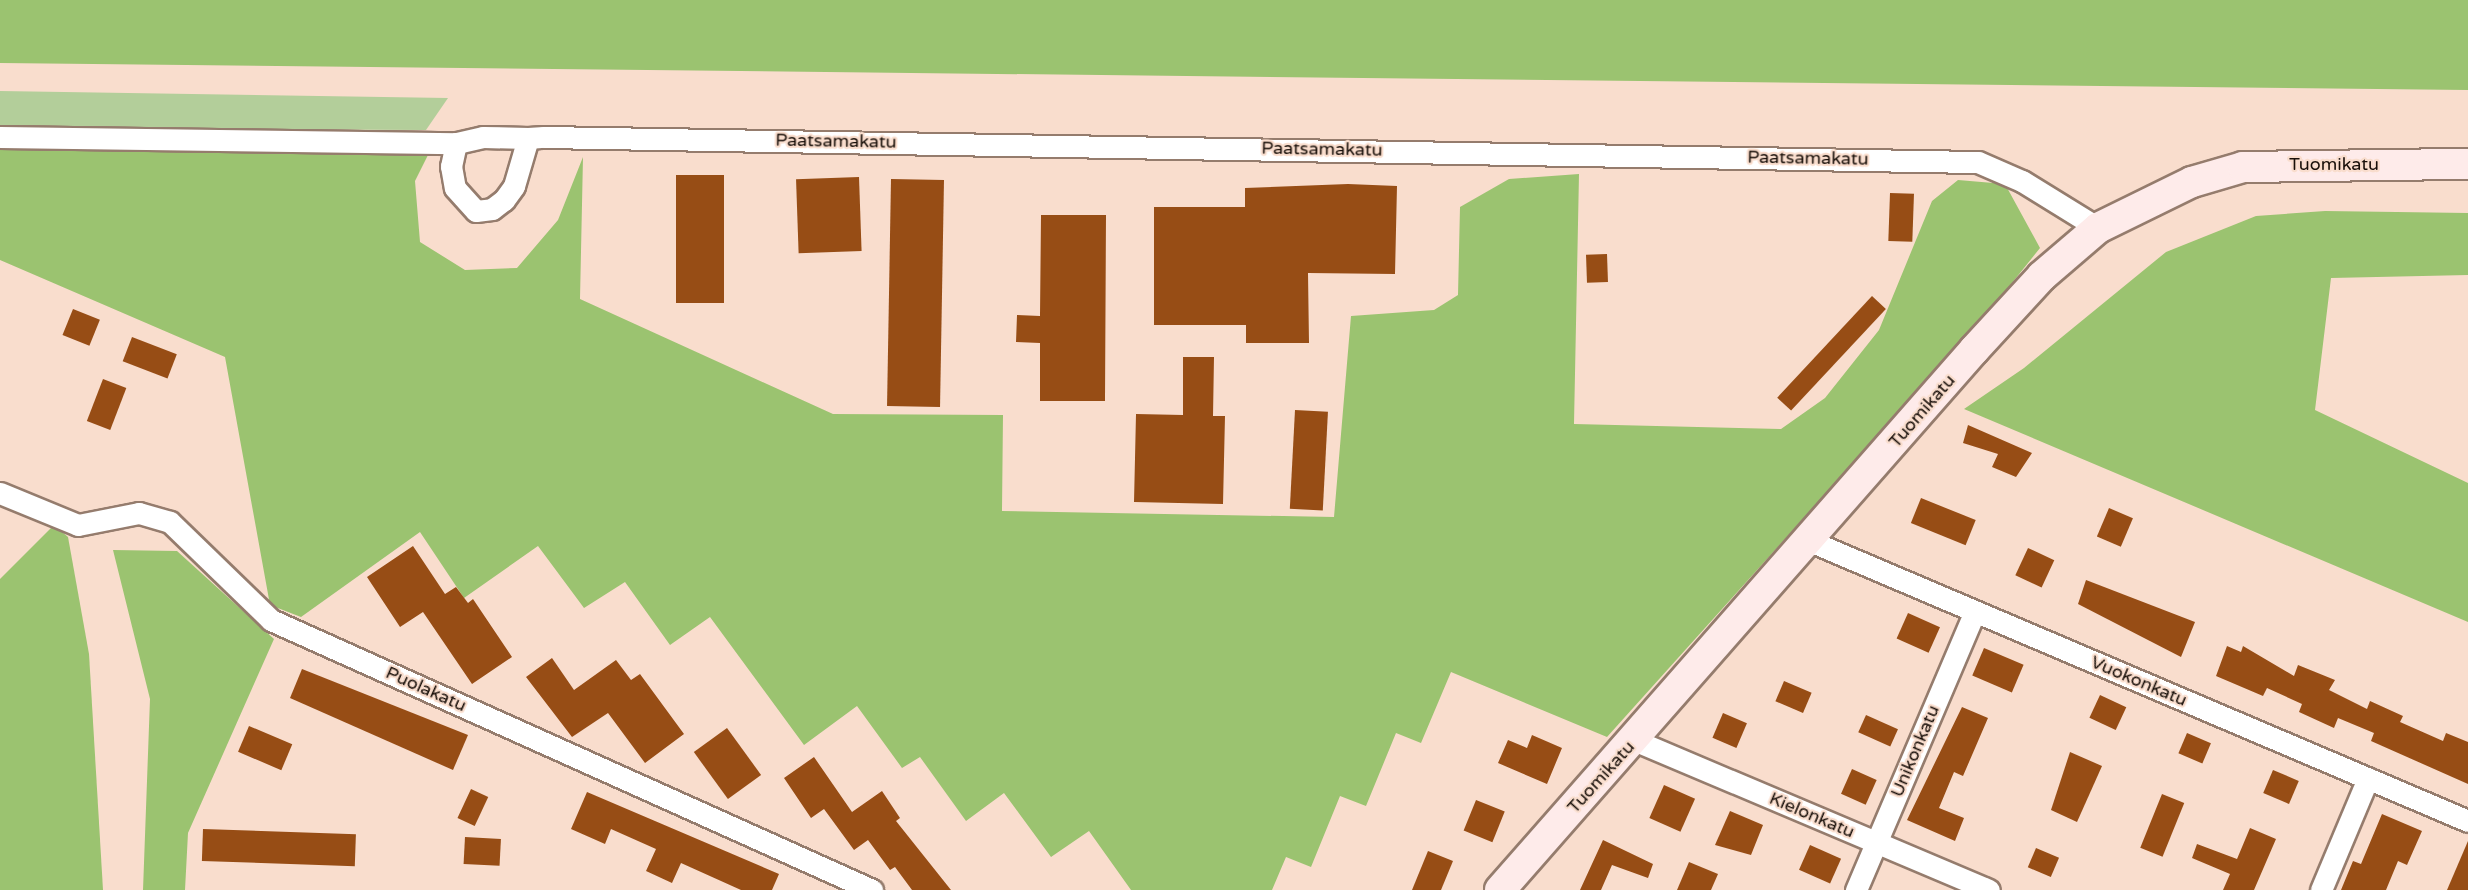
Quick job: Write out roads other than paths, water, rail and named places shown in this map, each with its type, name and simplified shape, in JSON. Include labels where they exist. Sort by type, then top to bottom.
[{"type":"street","name":"Paatsamakatu","points":[[0,137],[456,142],[483,137],[1978,162],[2022,181],[2098,228]]},
{"type":"street","points":[[456,142],[451,166],[455,188],[476,211],[492,209],[509,193],[528,138]]},
{"type":"street","name":"Tuomikatu","points":[[1500,890],[2035,284],[2098,228],[2192,182],[2243,167],[2468,164]]},
{"type":"street","name":"Puolakatu","points":[[0,493],[78,525],[139,513],[170,522],[271,620],[872,890]]},
{"type":"street","name":"Vuokonkatu","points":[[1810,541],[2468,821]]},
{"type":"street","name":"Unikonkatu","points":[[1856,890],[1975,611]]},
{"type":"street","name":"Kielonkatu","points":[[1634,740],[1989,890]]},
{"type":"street","points":[[2321,890],[2368,778]]}]
